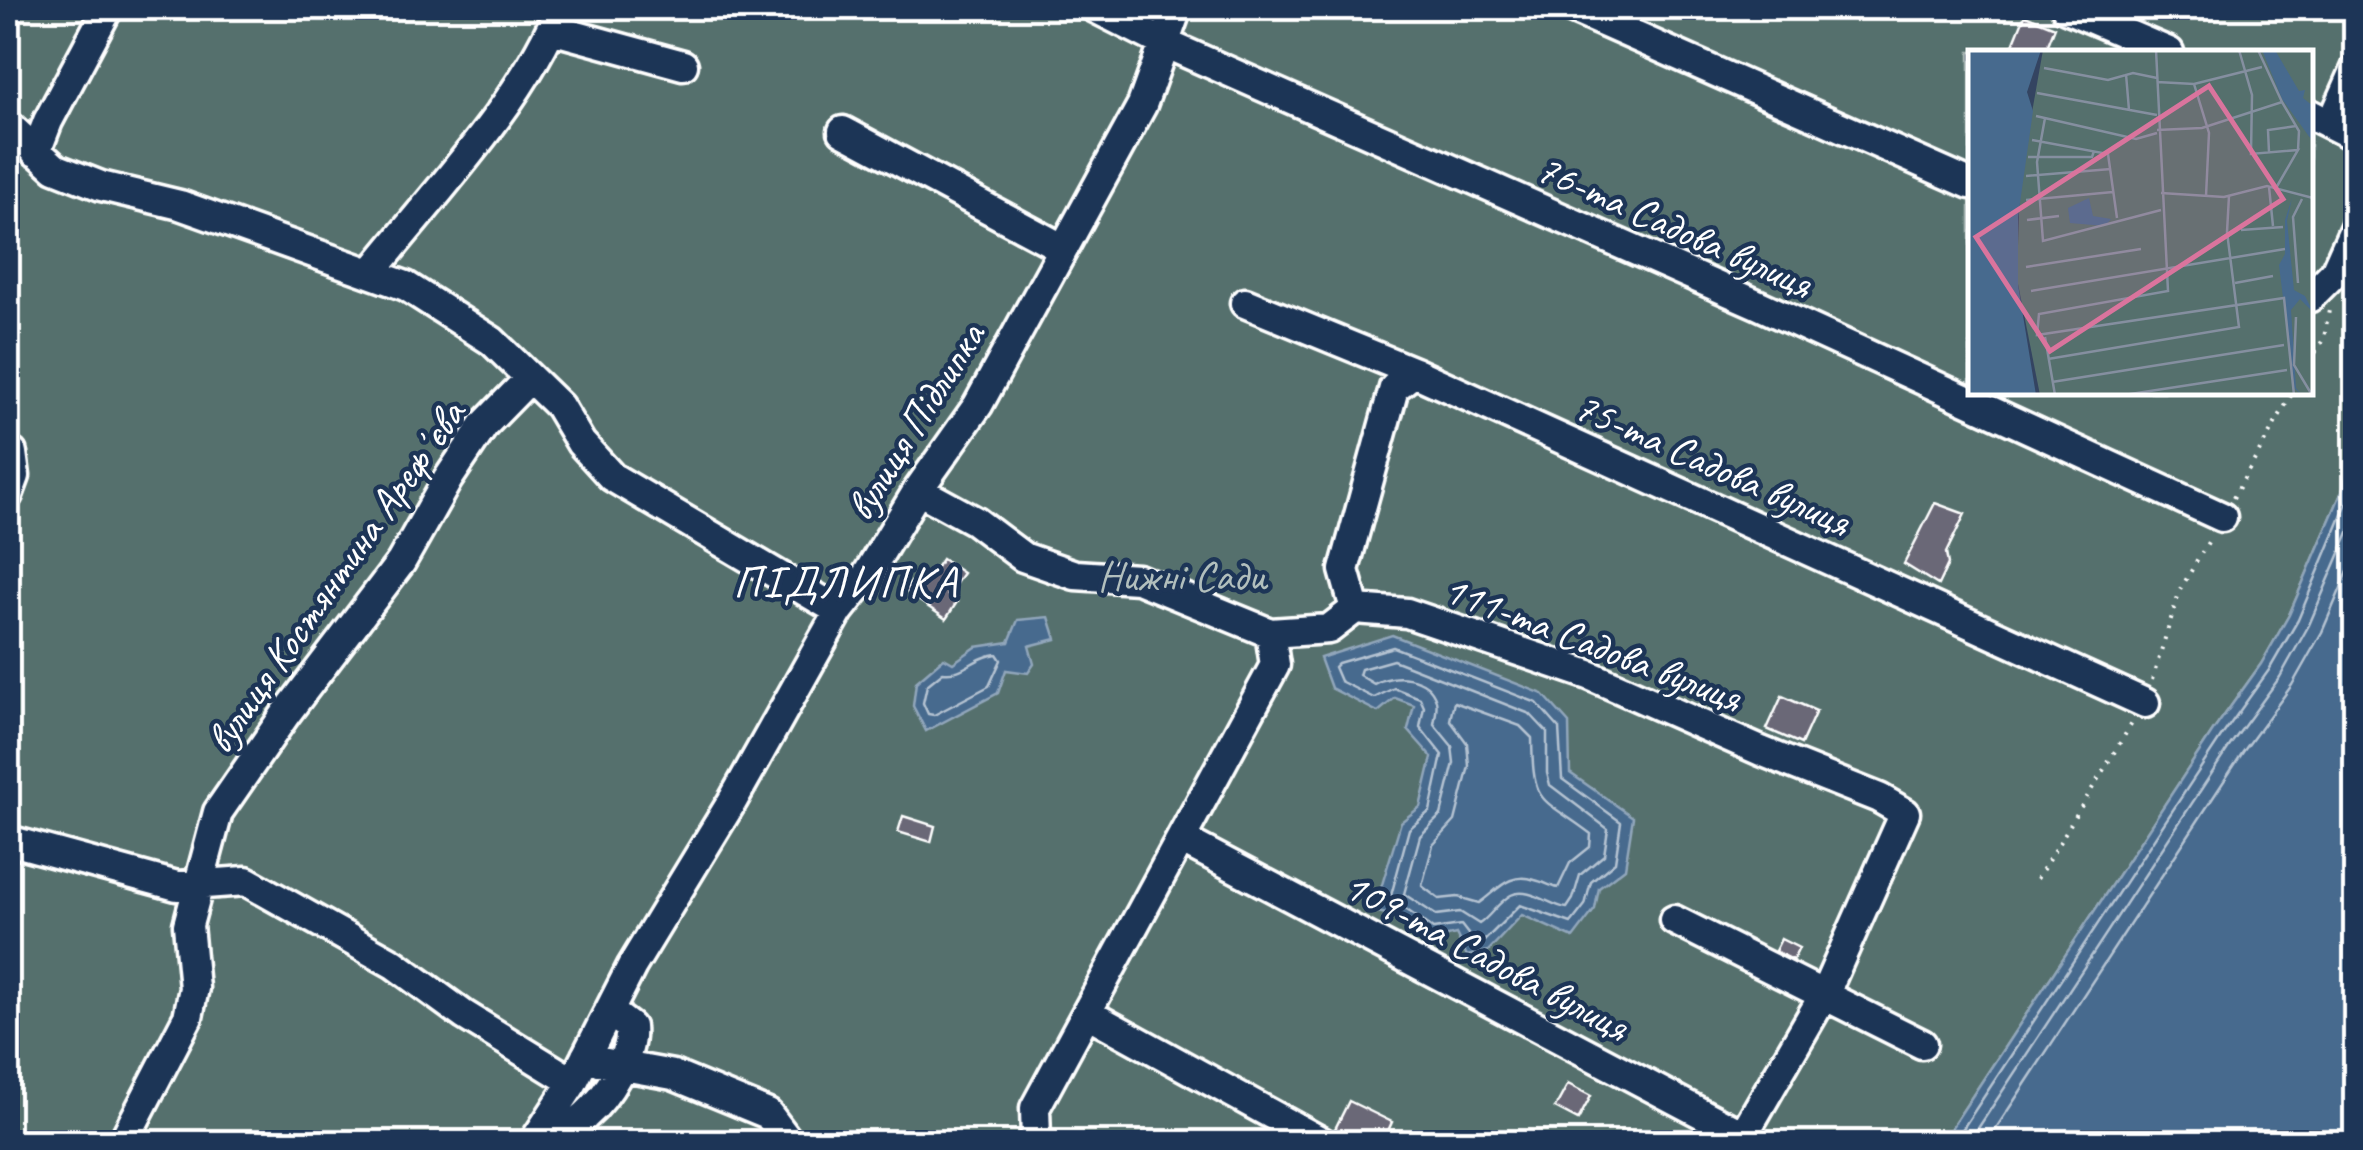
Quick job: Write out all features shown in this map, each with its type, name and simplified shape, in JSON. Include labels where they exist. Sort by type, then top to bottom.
[{"type":"street","points":[[36,152],[108,8]]},
{"type":"street","name":"76-та Садова вулиця","points":[[1095,8],[1164,43],[1757,304],[2222,517]]},
{"type":"street","name":"вулиця Підлипка","points":[[534,1142],[573,1082],[609,1011],[839,611],[865,578],[918,490],[978,405],[1142,106],[1177,8]]},
{"type":"street","points":[[1571,8],[1968,183]]},
{"type":"street","points":[[2066,8],[2164,50]]},
{"type":"street","points":[[371,273],[502,108],[555,18],[683,64]]},
{"type":"street","points":[[2333,125],[2356,69]]},
{"type":"street","points":[[8,126],[55,168],[101,186],[180,204],[406,286],[492,341],[560,406],[581,443],[612,477],[839,611]]},
{"type":"street","points":[[843,131],[1062,248]]},
{"type":"street","points":[[2313,294],[2335,272],[2356,225]]},
{"type":"street","name":"75-та Садова вулиця","points":[[1244,303],[1414,372],[2145,702]]},
{"type":"street","points":[[1355,610],[1344,570],[1394,388],[1414,372]]},
{"type":"street","name":"вулиця Костянтина Арефʼєва","points":[[123,1142],[188,1017],[194,988],[188,925],[218,812],[285,714],[402,562],[448,479],[484,425],[530,378]]},
{"type":"street","points":[[8,451],[12,453],[14,476],[8,494]]},
{"type":"street","name":"111-та Садова вулиця","points":[[918,490],[975,521],[1023,556],[1074,575],[1138,579],[1270,632],[1330,629],[1355,610],[1407,613],[1589,675],[1879,798],[1904,813],[1824,995]]},
{"type":"street","points":[[1038,1141],[1035,1108],[1274,665],[1270,632]]},
{"type":"street","name":"109-та Садова вулиця","points":[[1181,839],[1746,1140]]},
{"type":"street","points":[[8,840],[178,886],[246,881],[394,964],[464,1015],[573,1082]]},
{"type":"street","points":[[1674,920],[1922,1044]]},
{"type":"street","points":[[1746,1140],[1824,995]]},
{"type":"street","points":[[545,1142],[584,1118],[620,1066],[631,1041],[630,1026],[609,1011]]},
{"type":"street","points":[[1086,1013],[1322,1142]]},
{"type":"street","points":[[586,1056],[673,1075],[768,1114],[789,1142]]},
{"type":"path","points":[[2313,357],[2324,338],[2335,272]]},
{"type":"path","points":[[2038,878],[2145,702],[2180,590],[2291,395]]},
{"type":"green space","name":"Нижні Сади","points":[[8,8],[2355,8],[2355,445],[2343,489],[2289,615],[2261,664],[1942,1142],[8,1142]]},
{"type":"water","points":[[2355,445],[2355,1142],[1942,1142],[2261,664],[2289,615],[2343,489]]},
{"type":"water","points":[[1049,617],[1056,639],[1029,646],[1034,664],[1028,673],[1006,670],[998,693],[926,731],[913,706],[916,682],[944,658],[953,663],[976,647],[1009,642],[1018,620]]},
{"type":"water","points":[[1392,635],[1543,694],[1569,723],[1570,773],[1633,817],[1625,868],[1599,888],[1595,909],[1573,938],[1522,915],[1488,951],[1467,956],[1456,934],[1432,940],[1402,918],[1374,911],[1401,822],[1420,807],[1432,757],[1408,730],[1414,705],[1395,698],[1378,712],[1331,688],[1320,658]]},
{"type":"building","points":[[2025,15],[2055,27],[2046,50],[2011,50]]},
{"type":"building","points":[[1935,503],[1965,514],[1946,553],[1948,564],[1938,585],[1904,564]]},
{"type":"building","points":[[942,559],[963,573],[948,595],[957,602],[946,619],[905,591],[918,572],[928,580]]},
{"type":"building","points":[[1782,696],[1816,711],[1801,744],[1767,729]]},
{"type":"building","points":[[903,816],[935,826],[931,842],[898,832]]},
{"type":"building","points":[[1781,939],[1799,948],[1793,960],[1775,951]]},
{"type":"building","points":[[1568,1084],[1591,1096],[1578,1120],[1555,1108]]},
{"type":"building","points":[[1349,1101],[1392,1122],[1383,1142],[1362,1142],[1335,1129]]},
{"type":"district","name":"ПІДЛИПКА","points":[[846,581]]}]
